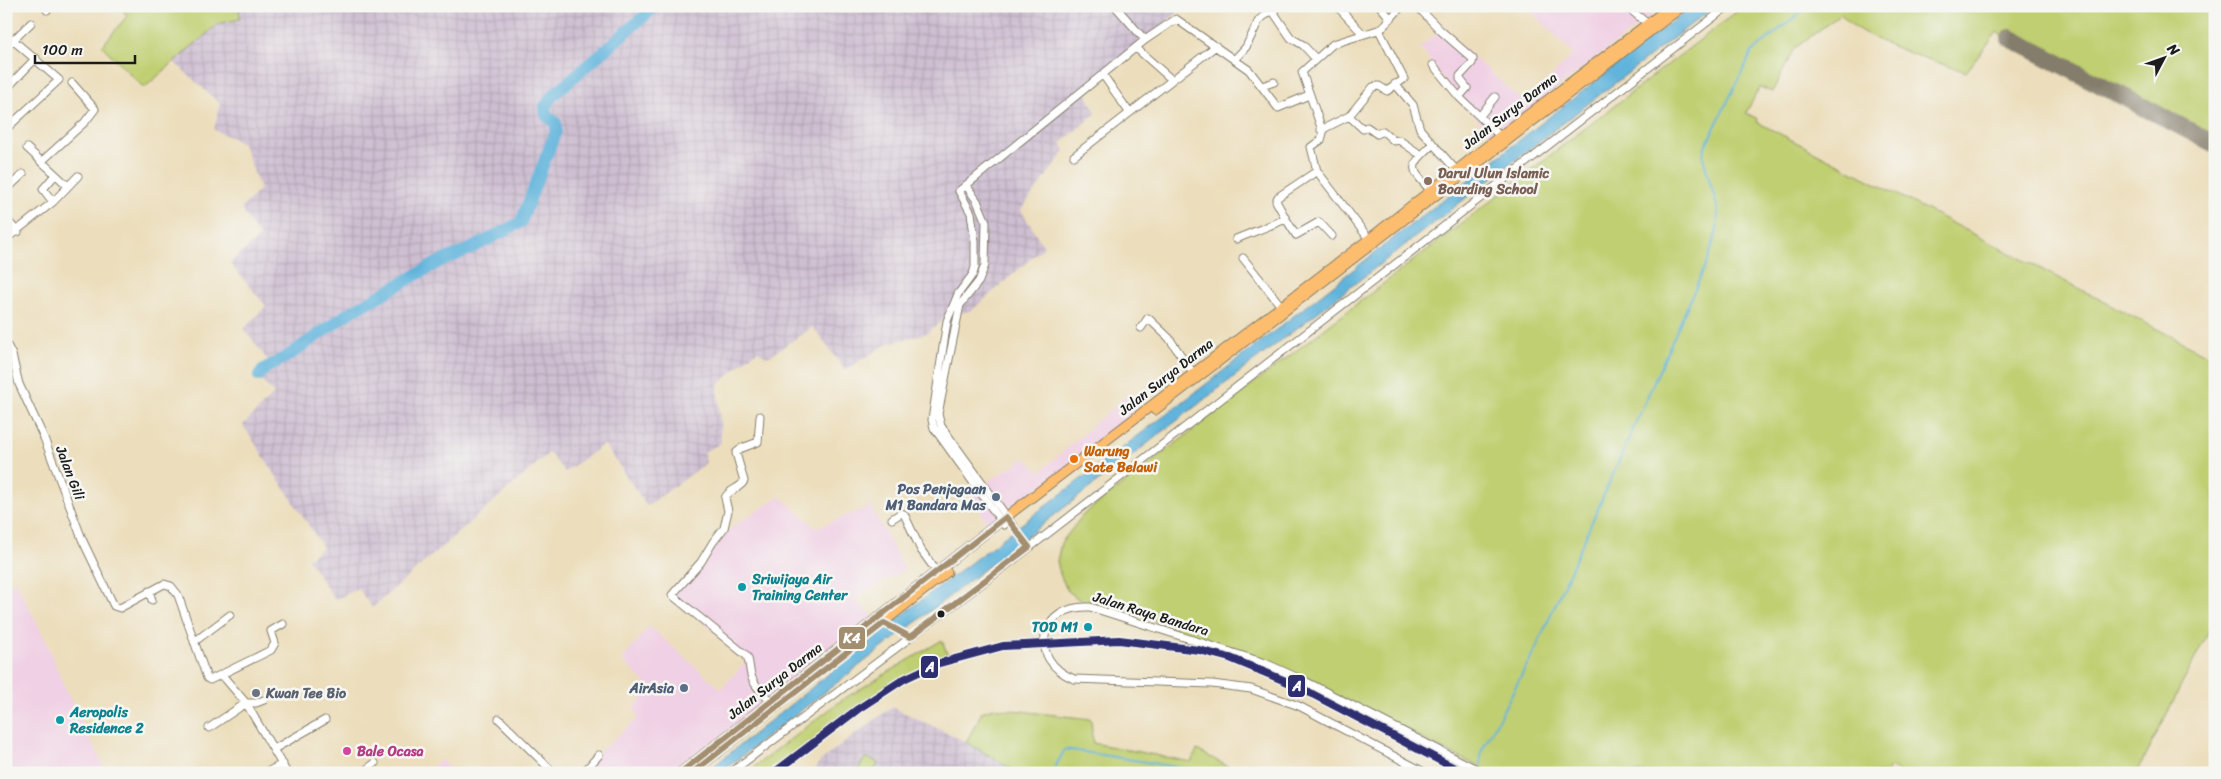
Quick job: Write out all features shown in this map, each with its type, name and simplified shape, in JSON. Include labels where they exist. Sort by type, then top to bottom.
[{"type":"main road","name":"Jalan Surya Darma","points":[[680,773],[937,572],[1007,523],[1671,6]]},
{"type":"main road","name":"Jalan Surya Darma","points":[[692,773],[886,624],[1007,523],[1193,373],[1456,170],[1502,139],[1684,6]]},
{"type":"street","points":[[1115,6],[1145,40]]},
{"type":"street","points":[[1337,6],[1363,34]]},
{"type":"street","points":[[1380,6],[1390,18]]},
{"type":"street","points":[[1369,238],[1317,171],[1311,147],[1323,138],[1302,72],[1333,44],[1378,30],[1402,6]]},
{"type":"street","points":[[1416,6],[1473,59],[1472,63],[1460,76],[1460,79],[1468,88],[1459,97]]},
{"type":"street","points":[[1626,6],[1648,24]]},
{"type":"street","points":[[730,773],[907,635],[1728,6]]},
{"type":"street","points":[[1236,59],[1246,47],[1259,20],[1275,8],[1291,38],[1303,45],[1316,59]]},
{"type":"street","points":[[1027,544],[1007,523],[940,436],[932,420],[947,321],[958,294],[973,274],[975,267],[975,241],[971,213],[959,191],[1145,40],[1172,21],[1178,20],[1236,59],[1249,70],[1278,108],[1309,95]]},
{"type":"street","points":[[6,48],[31,23]]},
{"type":"street","points":[[1321,130],[1349,116],[1373,87],[1379,86],[1387,91],[1402,80],[1403,77],[1378,30]]},
{"type":"street","points":[[6,34],[36,58],[59,81],[6,129]]},
{"type":"street","points":[[1074,156],[1216,46]]},
{"type":"street","points":[[1136,48],[1171,80]]},
{"type":"street","points":[[6,89],[36,58]]},
{"type":"street","points":[[1433,65],[1459,97],[1502,139]]},
{"type":"street","points":[[1103,75],[1129,112]]},
{"type":"street","points":[[1262,86],[1274,82]]},
{"type":"street","points":[[41,162],[85,122],[95,109],[72,83]]},
{"type":"street","points":[[1395,84],[1413,105],[1417,123],[1432,145],[1456,170]]},
{"type":"street","points":[[1480,116],[1495,97]]},
{"type":"street","points":[[1349,116],[1363,129],[1367,127],[1378,134],[1383,131],[1394,141],[1399,140],[1421,155]]},
{"type":"street","points":[[1431,191],[1418,177],[1414,163],[1432,145]]},
{"type":"street","points":[[27,148],[68,186]]},
{"type":"street","points":[[1317,171],[1278,197],[1276,201],[1296,235],[1319,222],[1332,236]]},
{"type":"street","points":[[6,190],[23,174]]},
{"type":"street","points":[[53,202],[43,189],[55,175]]},
{"type":"street","points":[[6,239],[18,232],[53,202],[78,176]]},
{"type":"street","points":[[966,185],[977,201],[986,222],[985,265],[979,281],[960,305],[938,414],[941,426],[1007,523]]},
{"type":"street","points":[[6,219],[18,232]]},
{"type":"street","points":[[1236,239],[1286,219]]},
{"type":"street","points":[[1243,258],[1281,306]]},
{"type":"street","points":[[1141,328],[1148,318],[1174,344],[1193,373]]},
{"type":"street","name":"Jalan Gili","points":[[6,343],[12,355],[19,384],[44,438],[82,539],[111,602],[117,608],[149,592]]},
{"type":"street","points":[[760,416],[758,442],[742,448],[736,453],[744,481],[728,492],[725,498],[728,512],[724,528],[701,562],[672,595],[747,656],[755,684],[770,701]]},
{"type":"street","points":[[892,519],[901,513],[904,514],[921,550],[937,572]]},
{"type":"street","points":[[152,600],[149,592],[164,584],[171,586],[178,595],[207,678],[210,680],[271,650],[275,643],[271,631],[283,624]]},
{"type":"street","name":"Jalan Raya Bandara","points":[[1426,773],[1289,702],[1251,689],[1212,684],[1074,679],[1053,666],[1047,658],[1044,647],[1046,630],[1054,618],[1063,612],[1079,607],[1102,610],[1178,634],[1251,658],[1288,673],[1484,773]]},
{"type":"street","points":[[194,642],[230,615]]},
{"type":"street","points":[[886,624],[907,635]]},
{"type":"street","points":[[222,675],[246,703],[287,773]]},
{"type":"street","points":[[209,728],[246,703],[256,703],[264,700]]},
{"type":"street","points":[[499,719],[554,773]]},
{"type":"street","points":[[274,749],[325,720]]},
{"type":"street","points":[[584,773],[599,755]]},
{"type":"street","points":[[362,773],[375,763]]},
{"type":"street","points":[[265,773],[282,764]]},
{"type":"shaded area","points":[[239,6],[1174,6],[1177,13],[1086,93],[1096,113],[1061,143],[1065,151],[1021,210],[1044,247],[971,311],[950,314],[927,333],[887,344],[845,370],[813,327],[768,357],[758,351],[751,355],[718,385],[721,443],[704,452],[706,463],[647,506],[604,444],[565,472],[549,453],[372,608],[358,588],[335,600],[308,559],[323,547],[243,425],[274,394],[256,374],[270,363],[244,329],[266,306],[230,263],[260,237],[241,209],[260,189],[243,143],[214,130],[220,104],[173,61],[218,24],[240,19]]},
{"type":"shaded area","points":[[1540,6],[1664,6],[1493,137],[1447,85],[1420,47],[1442,29],[1526,104],[1573,54],[1533,13]]},
{"type":"shaded area","points":[[1129,393],[1142,408],[1056,476],[987,524],[970,493],[1025,458],[1040,472]]},
{"type":"shaded area","points":[[780,496],[816,528],[871,506],[905,570],[854,598],[874,617],[674,773],[581,773],[596,755],[638,718],[634,708],[650,688],[622,660],[649,626],[721,689],[748,659],[671,596],[705,564],[712,547],[733,526]]},
{"type":"shaded area","points":[[16,582],[47,643],[65,688],[107,773],[6,773],[6,586]]},
{"type":"shaded area","points":[[892,707],[966,742],[1019,773],[814,773],[820,761]]},
{"type":"shaded area","points":[[441,760],[455,773],[426,773]]},
{"type":"green space","points":[[121,6],[239,6],[240,19],[218,24],[144,88],[102,46],[127,16]]},
{"type":"green space","points":[[1744,6],[2215,6],[2215,144],[1997,32],[1966,72],[1880,41],[1850,24],[1841,14],[1795,48],[1772,92],[1760,87],[1746,113],[1758,119],[1757,122],[2215,359],[2215,619],[2137,773],[1902,773],[1890,767],[1887,773],[1491,773],[1263,660],[1173,630],[1173,627],[1112,606],[1078,599],[1067,590],[1057,561],[1061,543],[1084,514]]},
{"type":"green space","points":[[942,640],[949,659],[926,667],[882,691],[780,767],[784,773],[746,773],[842,700]]},
{"type":"green space","points":[[993,708],[1091,719],[1093,743],[1191,762],[1197,750],[1240,773],[1019,773],[966,742],[982,712]]},
{"type":"green space","points":[[865,758],[878,763],[874,773],[856,773]]},
{"type":"water","points":[[1692,6],[1715,6],[720,773],[705,773],[915,605],[1205,385]]},
{"type":"waterway","points":[[259,376],[264,369],[288,356],[349,313],[439,262],[470,249],[521,222],[556,131],[556,123],[546,115],[545,107],[552,96],[656,6]]},
{"type":"waterway","points":[[1481,765],[1481,752],[1537,646],[1707,262],[1717,231],[1718,210],[1703,157],[1704,149],[1752,52],[1808,6]]},
{"type":"waterway","points":[[1052,773],[1065,749],[1214,773]]},
{"type":"taxiway","points":[[2010,38],[2215,144]]},
{"type":"transit line","name":"K4","points":[[680,773],[1006,517],[1029,547],[910,637],[884,623],[692,773]]},
{"type":"transit line","name":"A","points":[[774,773],[858,709],[904,679],[936,664],[1003,646],[1119,640],[1199,650],[1230,658],[1295,685],[1464,773]]},
{"type":"place","name":"Darul Ulun Islamic Boarding School","points":[[1428,181]]},
{"type":"place","name":"Warung Sate Belawi","points":[[1074,459]]},
{"type":"place","name":"Pos Penjagaan M1 Bandara Mas","points":[[996,497]]},
{"type":"place","name":"Sriwijaya Air Training Center","points":[[742,587]]},
{"type":"place","name":"TOD M1","points":[[1088,627]]},
{"type":"place","name":"AirAsia","points":[[684,688]]},
{"type":"place","name":"Kwan Tee Bio","points":[[256,693]]},
{"type":"place","name":"Aeropolis Residence 2","points":[[60,720]]},
{"type":"place","name":"Bale Ocasa","points":[[347,751]]}]
